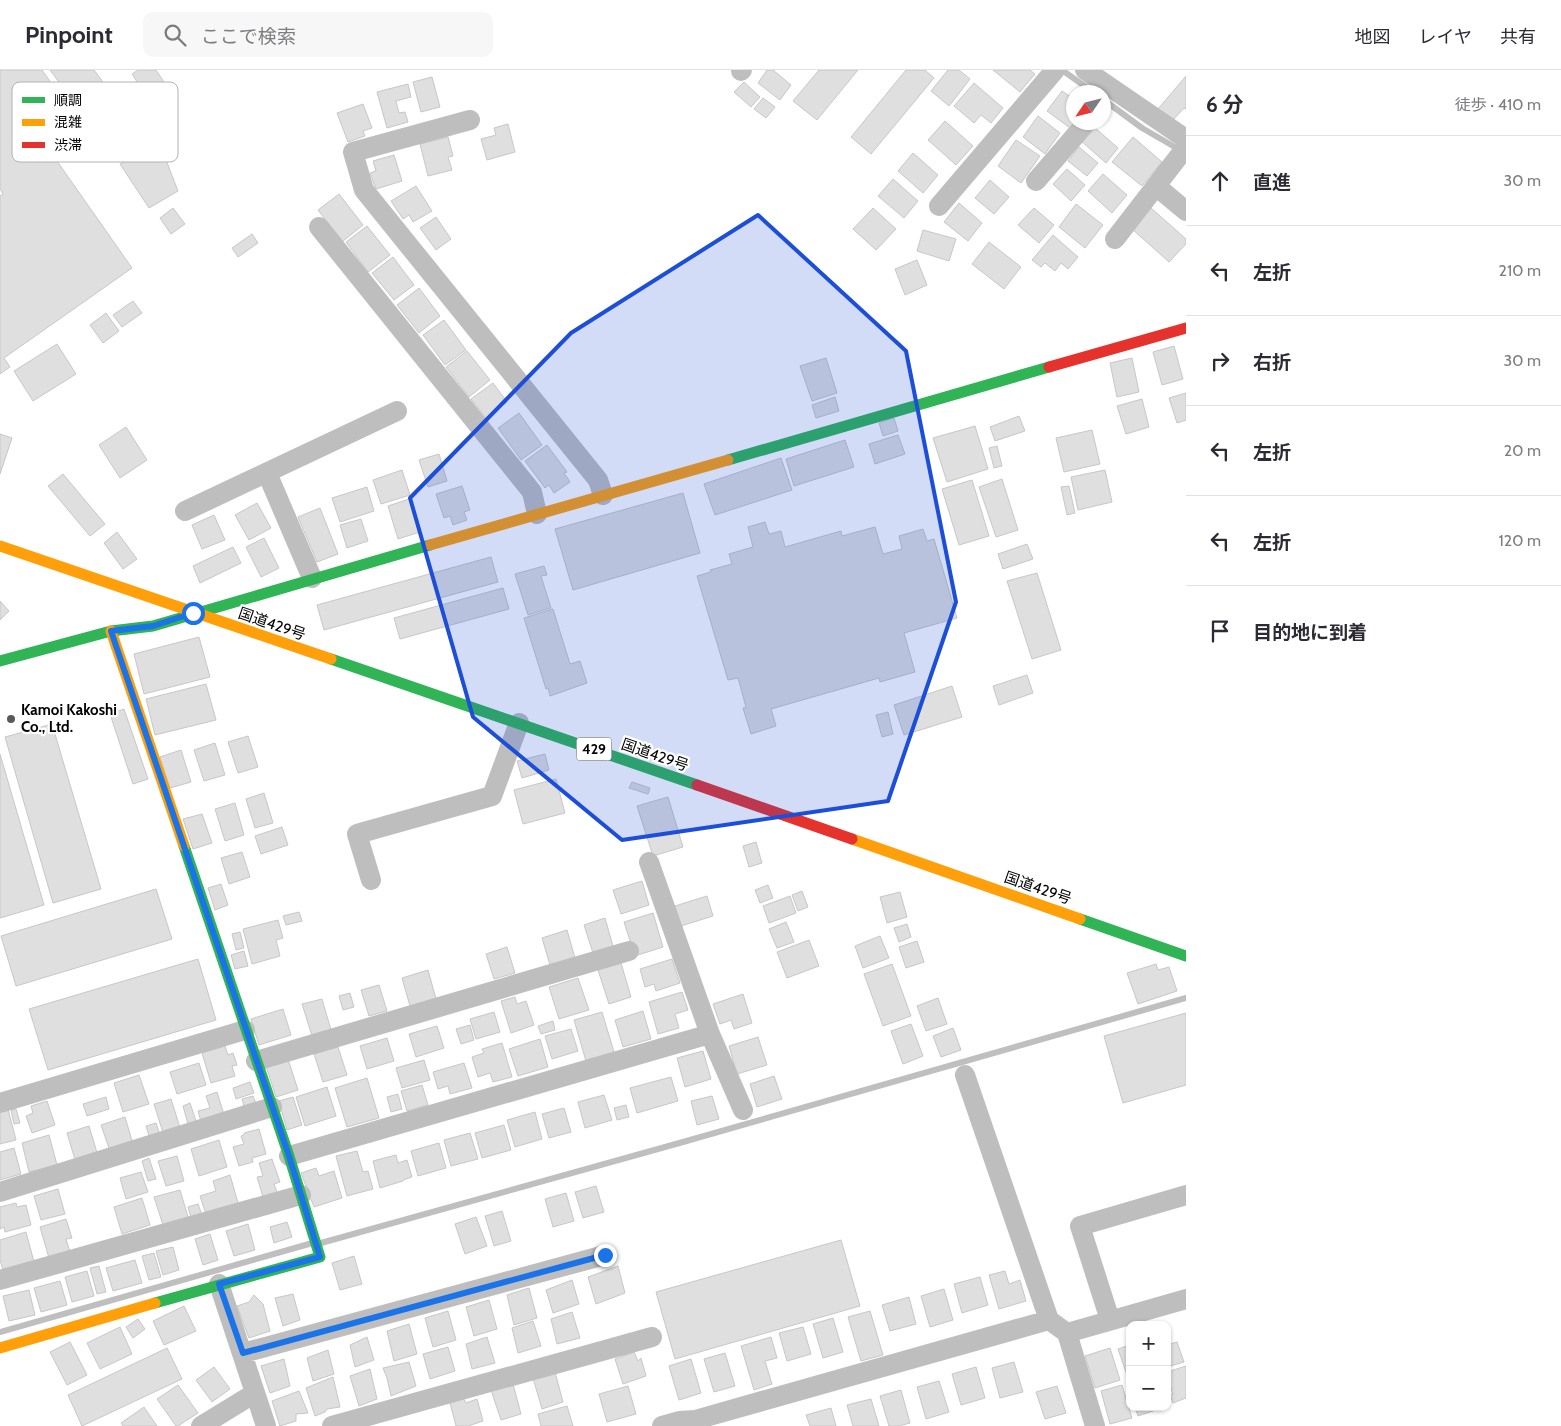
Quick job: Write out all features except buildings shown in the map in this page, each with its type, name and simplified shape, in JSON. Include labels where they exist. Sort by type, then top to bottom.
[{"type":"main road","points":[[0,661],[111,631],[153,626],[310,571],[600,487],[1186,328]]},
{"type":"main road","name":"国道429号","points":[[0,546],[518,723],[1186,956]]},
{"type":"main road","points":[[0,1348],[219,1284],[320,1257],[289,1156],[111,631]]},
{"type":"street","points":[[1085,70],[1098,85]]},
{"type":"street","points":[[939,206],[1055,71]]},
{"type":"street","points":[[1111,99],[1184,148],[1115,239]]},
{"type":"street","points":[[470,120],[353,152],[364,190],[600,487]]},
{"type":"street","points":[[1036,181],[1080,130]]},
{"type":"street","points":[[1156,186],[1186,211]]},
{"type":"street","points":[[319,227],[532,492],[536,507]]},
{"type":"street","points":[[185,511],[397,411]]},
{"type":"street","points":[[266,473],[310,571]]},
{"type":"street","points":[[371,880],[357,834],[492,796],[518,723]]},
{"type":"street","points":[[649,862],[710,1034],[742,1110]]},
{"type":"street","points":[[256,1061],[629,951]]},
{"type":"street","points":[[0,1103],[245,1030]]},
{"type":"street","points":[[289,1156],[710,1034]]},
{"type":"street","points":[[965,1075],[1048,1320],[1067,1333],[1095,1426]]},
{"type":"street","points":[[0,1192],[272,1107]]},
{"type":"street","points":[[0,1280],[301,1195]]},
{"type":"street","points":[[1110,1320],[1080,1226],[1186,1195]]},
{"type":"street","points":[[243,1353],[605,1255]]},
{"type":"street","points":[[219,1284],[266,1426]]},
{"type":"street","points":[[1067,1333],[1186,1299]]},
{"type":"street","points":[[662,1426],[680,1421],[695,1420],[1048,1320]]},
{"type":"street","points":[[332,1426],[652,1337]]},
{"type":"street","points":[[201,1426],[255,1393]]},
{"type":"highlighted area","points":[[758,215],[906,351],[956,602],[888,801],[622,840],[473,717],[410,498],[571,333]]},
{"type":"waterway","points":[[1062,70],[1083,85]]},
{"type":"waterway","points":[[1111,105],[1142,128],[1180,150]]},
{"type":"waterway","points":[[321,1243],[1186,998]]},
{"type":"waterway","points":[[0,1332],[309,1244]]},
{"type":"traffic: fast","points":[[728,460],[1049,367]]},
{"type":"traffic: fast","points":[[0,661],[111,631],[153,626],[430,545]]},
{"type":"traffic: fast","points":[[331,659],[697,785]]},
{"type":"traffic: fast","points":[[155,1303],[320,1257],[289,1156],[184,846]]},
{"type":"traffic: fast","points":[[1080,919],[1186,956]]},
{"type":"traffic: slow","points":[[430,545],[728,460]]},
{"type":"traffic: slow","points":[[0,546],[331,659]]},
{"type":"traffic: slow","points":[[111,631],[184,846]]},
{"type":"traffic: slow","points":[[852,839],[1080,919]]},
{"type":"traffic: slow","points":[[0,1348],[155,1303]]},
{"type":"traffic: jam","points":[[1049,367],[1186,328]]},
{"type":"traffic: jam","points":[[697,785],[852,839]]},
{"type":"place","name":"Kamoi Kakoshi Co., Ltd.","points":[[11,719]]},
{"type":"route","points":[[193,613],[153,626],[111,631],[289,1156],[320,1257],[219,1284],[243,1353],[605,1255]]}]
